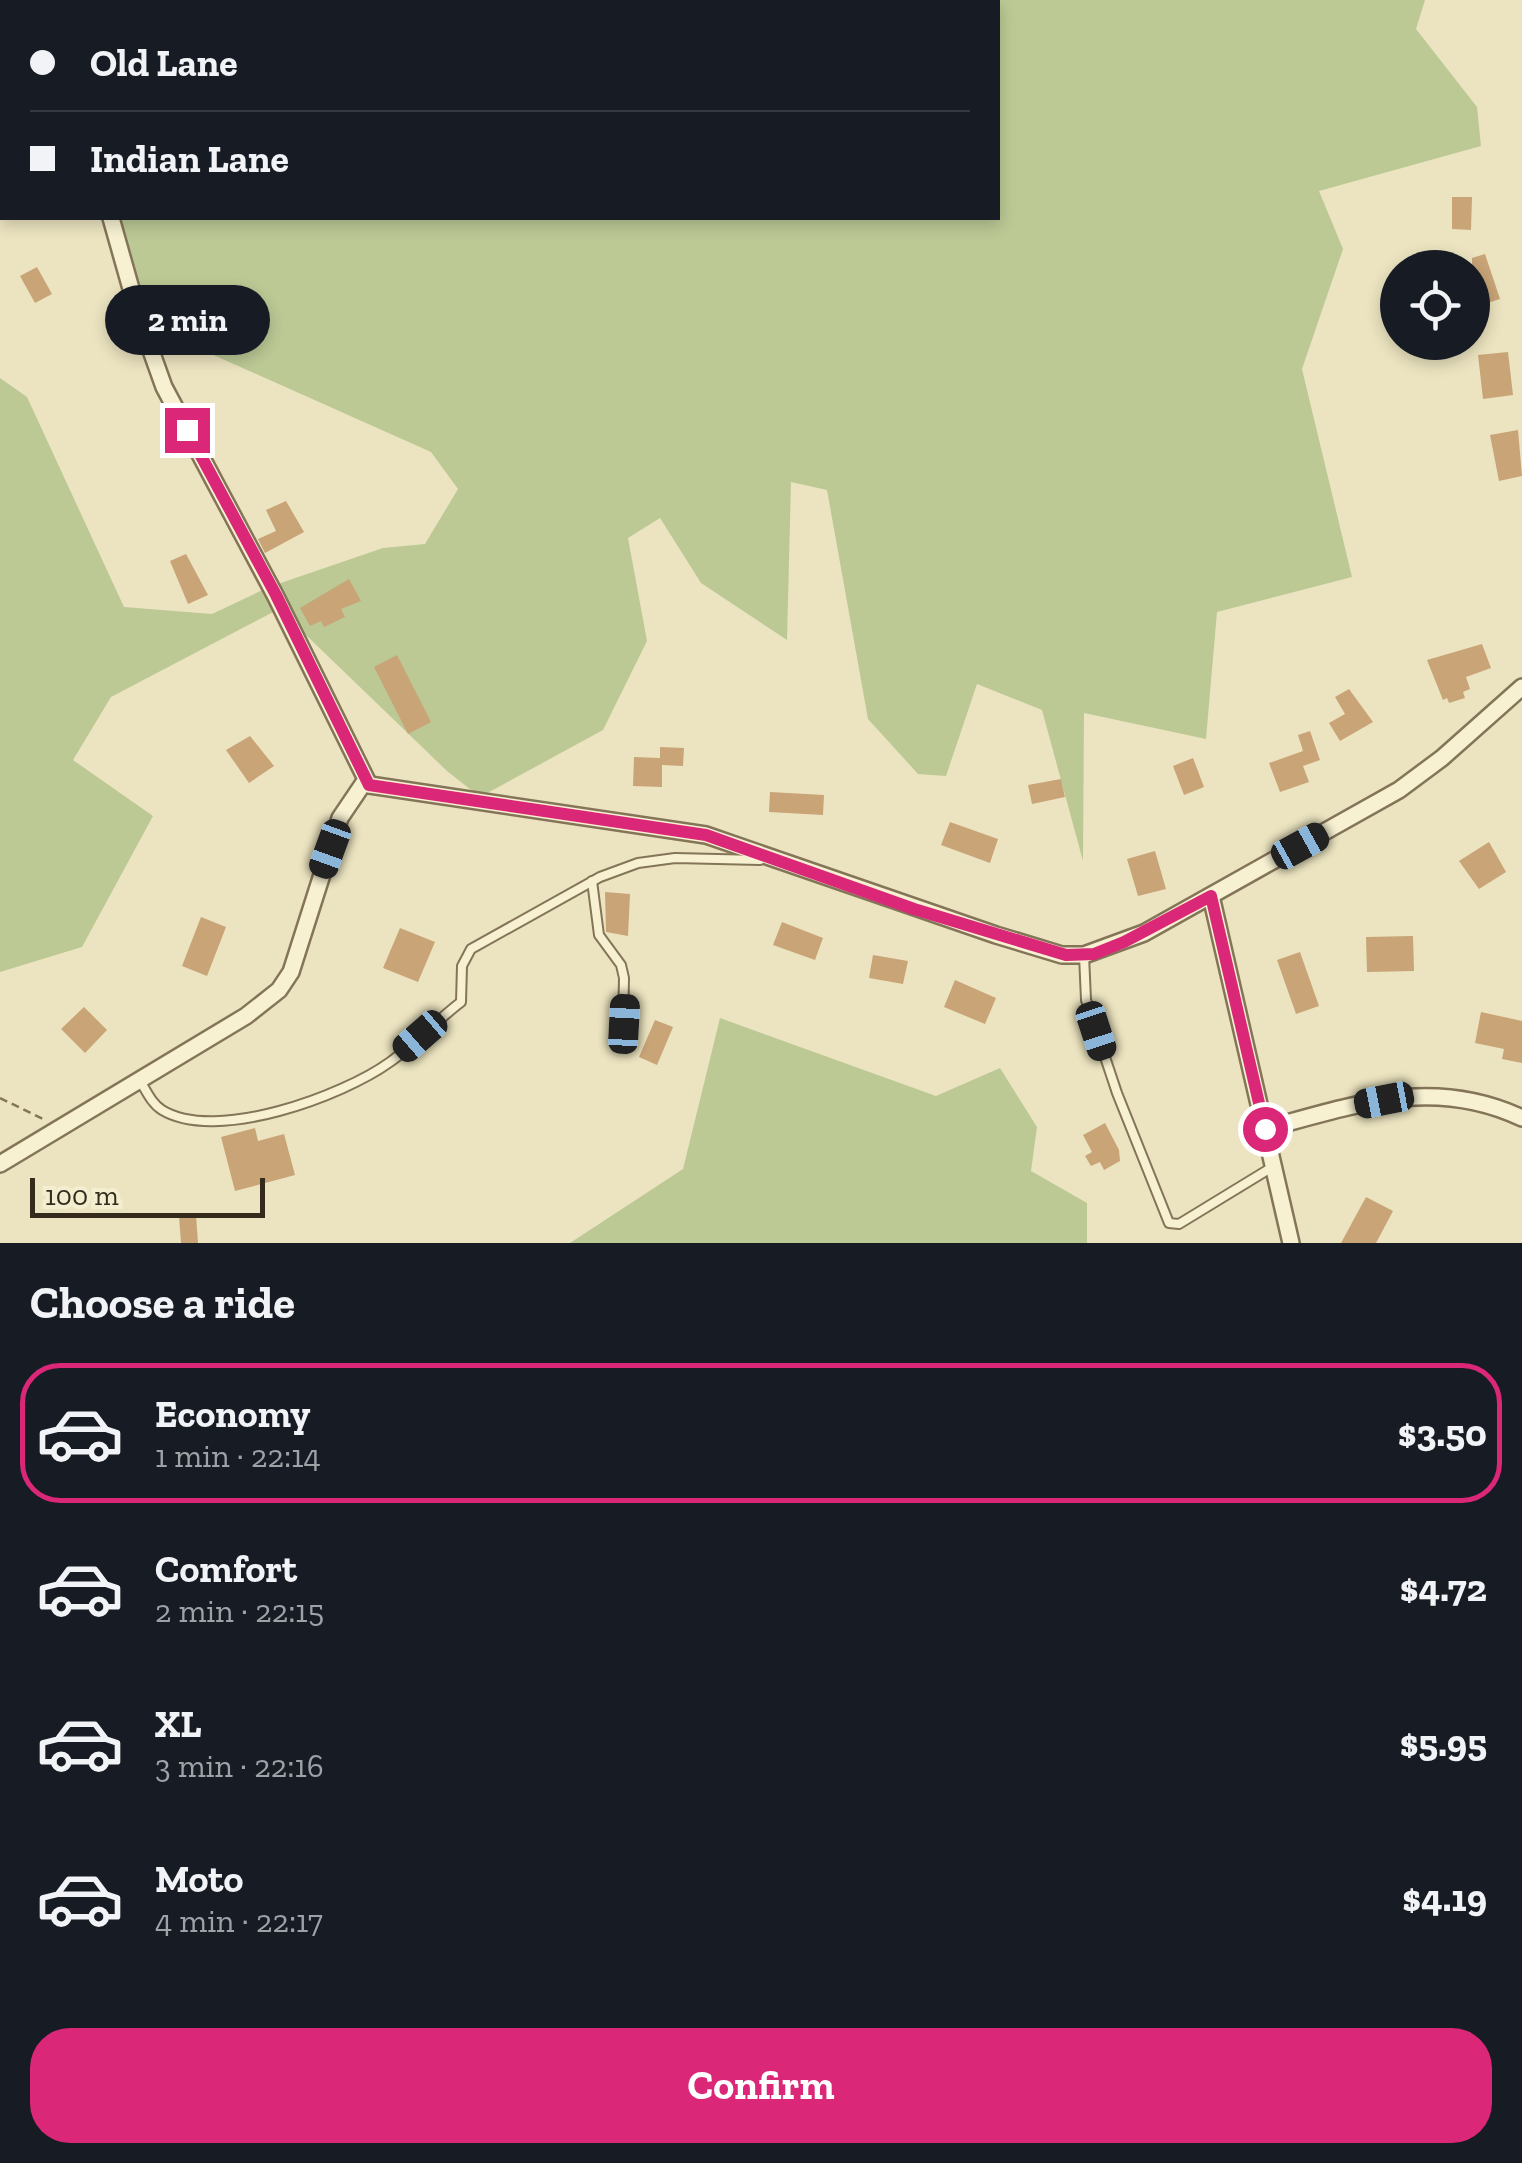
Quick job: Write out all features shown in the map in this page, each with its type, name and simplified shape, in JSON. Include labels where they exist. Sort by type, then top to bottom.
[{"type":"street","points":[[112,220],[138,317],[164,388],[276,595],[369,785]]},
{"type":"street","points":[[0,1164],[246,1016],[279,990],[291,972],[340,818],[364,784],[675,828],[996,936],[1084,956],[1144,934],[1399,790],[1442,758],[1522,686]]},
{"type":"street","points":[[1211,896],[1291,1243]]},
{"type":"street","points":[[1265,1129],[1410,1094],[1474,1100],[1522,1118]]},
{"type":"lane","points":[[139,1079],[152,1101],[164,1111],[211,1122],[336,1092],[392,1061],[461,1002],[462,966],[471,949],[592,881],[638,863],[675,858],[776,861]]},
{"type":"lane","points":[[592,881],[599,935],[621,965],[624,978],[624,1024]]},
{"type":"lane","points":[[1084,956],[1086,1000],[1117,1092],[1169,1223],[1179,1224],[1274,1166]]},
{"type":"path","points":[[0,1098],[59,1128]]},
{"type":"green space","points":[[1000,0],[1425,0],[1416,29],[1477,107],[1481,146],[1319,191],[1343,249],[1302,369],[1352,577],[1217,612],[1206,739],[1084,713],[1083,861],[1042,710],[977,684],[946,776],[918,774],[868,719],[827,490],[791,482],[787,640],[701,583],[660,518],[628,538],[647,641],[603,730],[480,797],[447,771],[279,609],[111,697],[73,760],[153,816],[82,947],[0,972],[0,378],[27,397],[124,607],[212,614],[269,587],[383,548],[425,544],[458,489],[431,452],[133,319],[111,220],[1000,220]]},
{"type":"green space","points":[[720,1018],[936,1096],[1000,1068],[1037,1127],[1031,1171],[1087,1203],[1087,1243],[570,1243],[683,1169]]},
{"type":"building","points":[[1452,197],[1472,197],[1471,230],[1452,229]]},
{"type":"building","points":[[37,267],[52,294],[35,303],[20,276]]},
{"type":"building","points":[[1490,269],[1500,299],[1490,302]]},
{"type":"building","points":[[1508,352],[1513,395],[1483,399],[1479,360],[1490,360],[1490,354]]},
{"type":"building","points":[[1518,430],[1522,476],[1499,481],[1490,435]]},
{"type":"building","points":[[286,501],[304,532],[265,553],[258,539],[276,531],[266,510]]},
{"type":"building","points":[[186,554],[208,595],[188,604],[170,561]]},
{"type":"building","points":[[349,579],[361,601],[341,609],[345,617],[324,627],[321,621],[310,626],[300,608]]},
{"type":"building","points":[[1482,644],[1491,668],[1466,677],[1470,689],[1463,692],[1465,698],[1449,703],[1447,698],[1443,700],[1427,660]]},
{"type":"building","points":[[397,655],[431,722],[408,734],[374,667]]},
{"type":"building","points":[[1349,689],[1373,722],[1340,741],[1329,723],[1345,714],[1335,697]]},
{"type":"building","points":[[1310,731],[1320,760],[1303,766],[1309,782],[1280,792],[1269,763],[1303,751],[1298,735]]},
{"type":"building","points":[[250,736],[274,766],[249,783],[226,750]]},
{"type":"building","points":[[660,747],[684,748],[683,766],[662,765],[662,787],[633,786],[634,757],[660,758]]},
{"type":"building","points":[[1193,758],[1204,787],[1184,795],[1173,766]]},
{"type":"building","points":[[1061,779],[1065,797],[1032,804],[1028,785]]},
{"type":"building","points":[[770,792],[824,795],[823,815],[769,812]]},
{"type":"building","points":[[950,822],[998,839],[990,863],[941,845]]},
{"type":"building","points":[[1489,842],[1506,872],[1479,889],[1459,861]]},
{"type":"building","points":[[1155,851],[1166,889],[1138,896],[1127,859]]},
{"type":"building","points":[[605,892],[630,894],[628,936],[606,932]]},
{"type":"building","points":[[201,917],[226,927],[207,976],[182,966]]},
{"type":"building","points":[[782,922],[823,938],[815,960],[773,945]]},
{"type":"building","points":[[400,928],[435,942],[418,982],[383,968]]},
{"type":"building","points":[[1413,936],[1414,971],[1367,972],[1366,937]]},
{"type":"building","points":[[1300,952],[1319,1006],[1296,1014],[1277,960]]},
{"type":"building","points":[[873,955],[908,961],[903,984],[869,978]]},
{"type":"building","points":[[955,980],[996,998],[985,1024],[944,1007]]},
{"type":"building","points":[[84,1007],[107,1030],[85,1053],[61,1029]]},
{"type":"building","points":[[1481,1012],[1522,1021],[1522,1063],[1502,1059],[1504,1049],[1475,1043]]},
{"type":"building","points":[[655,1020],[673,1027],[657,1065],[639,1057]]},
{"type":"building","points":[[1105,1123],[1119,1150],[1120,1161],[1104,1170],[1100,1162],[1091,1166],[1085,1156],[1092,1152],[1083,1135]]},
{"type":"building","points":[[255,1128],[258,1141],[284,1134],[295,1175],[235,1191],[221,1137]]},
{"type":"building","points":[[1366,1197],[1393,1211],[1376,1243],[1341,1243]]},
{"type":"building","points":[[196,1215],[198,1243],[181,1243],[179,1216]]},
{"type":"route","points":[[187,430],[276,595],[369,785],[706,835],[914,909],[1066,955],[1094,954],[1144,934],[1211,896],[1265,1129]]}]
